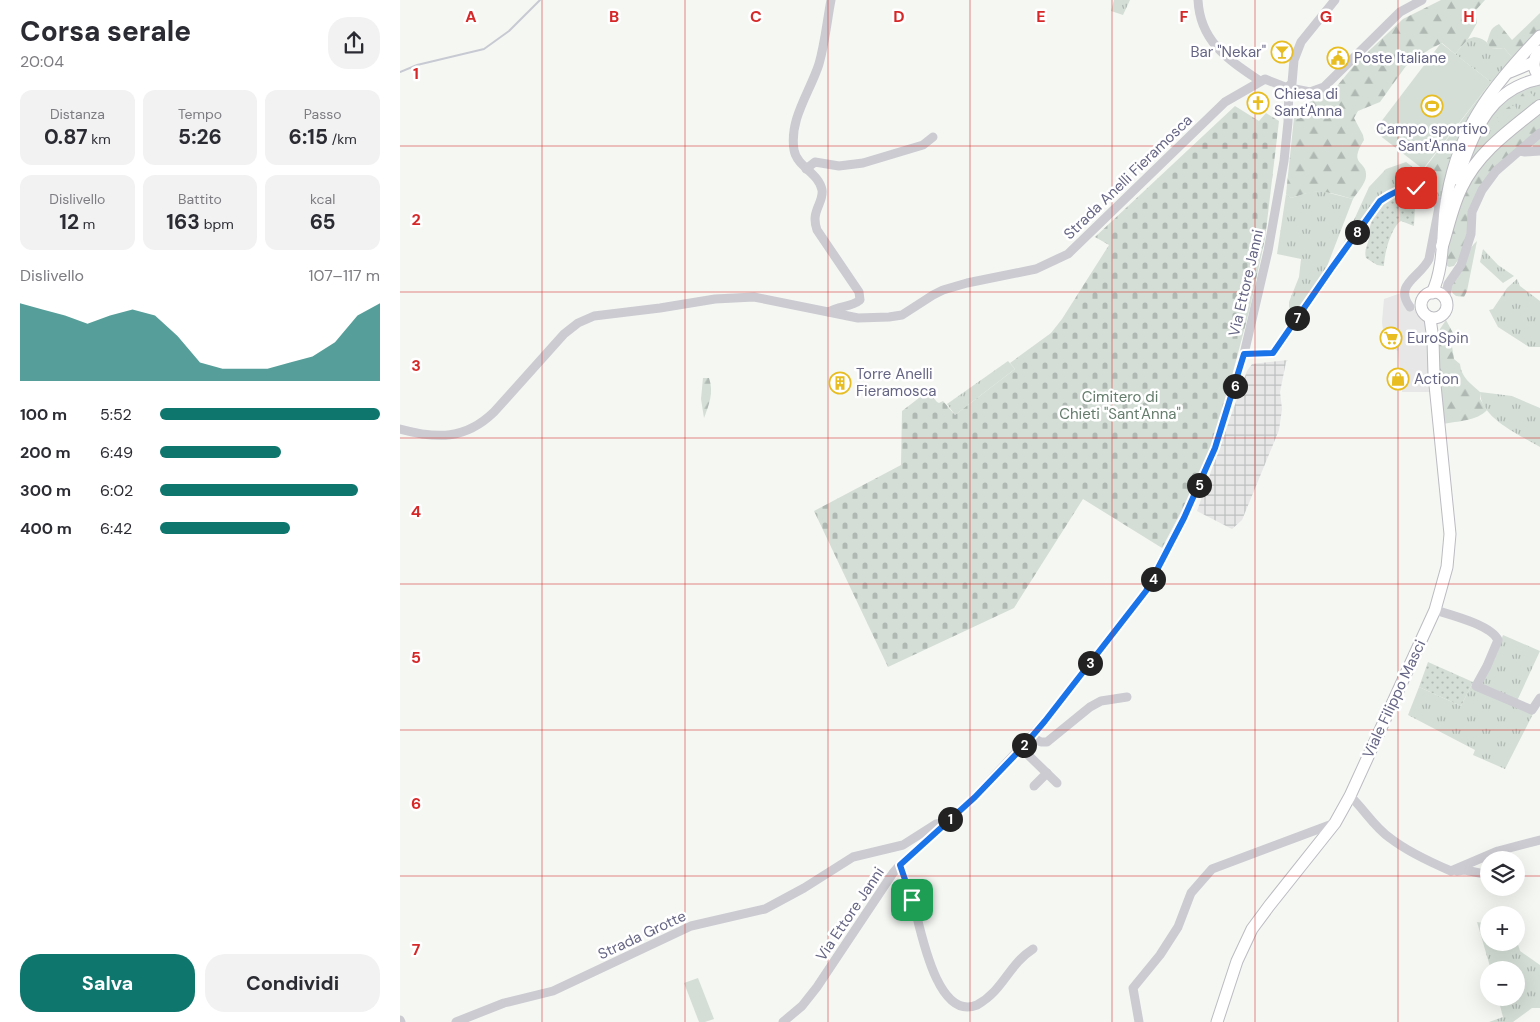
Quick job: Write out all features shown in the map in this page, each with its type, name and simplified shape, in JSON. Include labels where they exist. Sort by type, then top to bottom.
[{"type":"highway","points":[[1442,251],[1460,190],[1470,171],[1486,151],[1540,106]]},
{"type":"main road","points":[[1442,251],[1445,210],[1450,179],[1461,146],[1482,104],[1540,36]]},
{"type":"main road","points":[[1439,296],[1424,297],[1420,304],[1421,311],[1435,317],[1447,307],[1439,296],[1439,269],[1457,179],[1468,150],[1483,120],[1495,102],[1507,91],[1540,78],[1534,70],[1534,62],[1540,51]]},
{"type":"main road","points":[[1505,75],[1534,62]]},
{"type":"main road","name":"Viale Filippo Masci","points":[[1217,1022],[1238,961],[1252,929],[1268,906],[1335,823],[1350,796],[1435,610],[1447,567],[1450,534],[1434,375],[1433,340],[1435,317]]},
{"type":"street","points":[[829,312],[833,309],[854,305],[860,300],[859,292],[817,230],[814,220],[822,191],[818,180],[800,163],[795,153],[793,137],[802,103],[814,81],[820,61],[831,0]]},
{"type":"street","points":[[1198,0],[1202,21],[1215,46],[1228,59],[1263,80],[1310,92],[1324,87],[1400,12],[1422,0]]},
{"type":"street","name":"Via Ettore Janni","points":[[783,1022],[802,1006],[817,987],[900,865],[982,790],[1022,748],[1146,591],[1184,518],[1215,448],[1244,354],[1268,251],[1281,179],[1288,122],[1289,86],[1292,83],[1294,60],[1301,42],[1336,0]]},
{"type":"street","name":"Strada Anelli Fieramosca","points":[[400,429],[433,436],[453,435],[483,422],[564,334],[578,323],[594,316],[715,300],[754,297],[787,302],[858,318],[889,317],[902,315],[943,290],[967,283],[1036,269],[1068,254],[1225,102],[1263,80]]},
{"type":"street","points":[[1439,296],[1461,265],[1471,234],[1472,212],[1488,180],[1540,133]]},
{"type":"street","points":[[806,169],[815,162],[839,166],[863,163],[923,145],[934,137]]},
{"type":"street","points":[[1520,151],[1540,151]]},
{"type":"street","points":[[1244,354],[1273,353],[1380,201],[1391,193],[1404,188],[1416,188],[1432,195],[1438,202],[1439,212],[1426,266],[1410,280],[1404,290],[1405,299],[1410,307]]},
{"type":"street","points":[[1442,251],[1447,271],[1450,273],[1456,271]]},
{"type":"street","points":[[1435,610],[1476,624],[1495,634],[1498,640],[1476,686],[1532,710],[1540,698]]},
{"type":"street","points":[[1031,737],[1041,742],[1047,742],[1090,707],[1101,701],[1128,697]]},
{"type":"street","points":[[1022,748],[1057,783]]},
{"type":"street","points":[[1034,786],[1047,773]]},
{"type":"street","points":[[1350,796],[1389,838],[1423,858],[1451,871],[1465,870],[1480,873]]},
{"type":"street","name":"Strada Grotte","points":[[456,1022],[504,1003],[553,991],[691,926],[765,908],[804,888],[853,857],[904,845],[936,824],[946,823]]},
{"type":"street","points":[[1139,1022],[1133,988],[1160,955],[1178,927],[1191,893],[1212,869],[1335,823]]},
{"type":"street","points":[[1451,871],[1498,851],[1540,840]]},
{"type":"street","points":[[900,865],[912,900],[929,965],[942,992],[956,1007],[967,1010],[992,995],[1018,960],[1033,948]]},
{"type":"shaded area","points":[[1401,293],[1406,306],[1420,311],[1427,322],[1430,392],[1402,392],[1398,351],[1391,347],[1383,330],[1384,299]]},
{"type":"shaded area","points":[[1288,360],[1280,392],[1282,409],[1279,430],[1242,520],[1232,529],[1197,511],[1247,371],[1252,364]]},
{"type":"green space","points":[[1114,0],[1130,0],[1123,15],[1111,11]]},
{"type":"green space","points":[[1441,0],[1485,0],[1475,11],[1477,23],[1468,39],[1455,54],[1442,43],[1430,49],[1406,66],[1380,102],[1358,111],[1354,118],[1364,140],[1357,155],[1359,162],[1366,171],[1366,177],[1353,199],[1322,192],[1291,198],[1286,194],[1295,108],[1308,109],[1311,97],[1337,86],[1357,62],[1403,19]]},
{"type":"green space","points":[[1540,13],[1540,34],[1516,59],[1504,48],[1491,49],[1487,42],[1493,28],[1499,24],[1512,40]]},
{"type":"green space","points":[[1474,37],[1484,40],[1492,49],[1504,48],[1516,59],[1453,158],[1439,165],[1430,175],[1432,185],[1445,188],[1442,209],[1438,201],[1378,200],[1367,211],[1343,244],[1369,187],[1386,169],[1406,162],[1421,173],[1491,82],[1455,54],[1468,39]]},
{"type":"green space","name":"Campo sportivo Sant'Anna","points":[[1441,43],[1491,82],[1423,169],[1374,131]]},
{"type":"green space","points":[[1540,82],[1540,101],[1463,170],[1467,157],[1501,100]]},
{"type":"green space","points":[[1524,92],[1530,92],[1534,99],[1530,106],[1524,106],[1520,102],[1520,96]]},
{"type":"green space","points":[[1511,105],[1516,107],[1518,115],[1505,124],[1497,121],[1499,114]]},
{"type":"green space","name":"Cimitero di Chieti \"Sant'Anna\"","points":[[1235,106],[1259,121],[1266,113],[1279,121],[1265,239],[1249,312],[1215,439],[1191,493],[1162,548],[1083,499],[1014,608],[888,667],[814,511],[901,465],[902,411],[928,391],[937,402],[943,401],[955,415],[1015,369],[1010,363],[1051,333],[1109,245],[1095,237]]},
{"type":"green space","points":[[1540,110],[1540,148],[1533,147],[1533,137],[1484,181],[1460,257],[1454,266],[1449,267],[1446,265],[1446,251],[1460,192],[1474,169]]},
{"type":"green space","points":[[1450,157],[1453,158],[1445,188],[1435,187],[1430,180],[1434,168],[1439,162]]},
{"type":"green space","points":[[1403,190],[1428,196],[1436,209],[1428,205],[1415,207],[1414,226],[1401,221],[1397,224],[1389,242],[1384,266],[1377,265],[1366,258],[1365,255],[1371,223],[1380,208]]},
{"type":"green space","points":[[1321,191],[1353,199],[1326,269],[1297,312],[1292,312],[1289,302],[1299,277],[1301,259],[1277,254],[1286,194],[1291,198],[1310,192]]},
{"type":"green space","points":[[1477,241],[1467,291],[1464,297],[1456,296],[1450,289],[1451,281],[1461,262]]},
{"type":"green space","points":[[1483,249],[1498,265],[1514,276],[1503,283],[1480,262]]},
{"type":"green space","points":[[1517,279],[1520,286],[1540,301],[1540,347],[1529,347],[1498,327],[1489,310],[1493,309],[1507,288]]},
{"type":"green space","points":[[1446,320],[1453,333],[1454,359],[1460,364],[1462,373],[1467,380],[1480,392],[1480,399],[1487,410],[1473,418],[1443,424],[1436,342],[1440,329]]},
{"type":"green space","points":[[1008,361],[1015,369],[955,415],[947,404]]},
{"type":"green space","points":[[703,378],[709,378],[711,388],[704,418],[701,399]]},
{"type":"green space","points":[[1480,392],[1512,396],[1540,408],[1540,447],[1502,425],[1494,418],[1482,401]]},
{"type":"green space","points":[[1503,635],[1540,651],[1517,701],[1480,686],[1494,660]]},
{"type":"green space","points":[[1428,662],[1473,682],[1461,706],[1419,687]]},
{"type":"green space","points":[[1471,686],[1533,714],[1505,769],[1473,755],[1475,750],[1408,715],[1419,687],[1461,706]]},
{"type":"green space","points":[[1485,951],[1520,951],[1540,965],[1540,1008],[1532,1008],[1513,1022],[1489,1022],[1503,1017],[1500,1006],[1525,1006],[1525,961],[1488,961]]},
{"type":"green space","points":[[698,978],[714,1019],[705,1022],[699,1022],[684,983]]},
{"type":"waterway","points":[[400,72],[417,65],[484,49],[509,31],[540,0]]},
{"type":"place","name":"Bar \"Nekar\"","points":[[1282,52]]},
{"type":"place","name":"Poste Italiane","points":[[1338,58]]},
{"type":"place","name":"Chiesa di Sant'Anna","points":[[1258,103]]},
{"type":"place","name":"Campo sportivo Sant'Anna","points":[[1432,106]]},
{"type":"place","name":"EuroSpin","points":[[1391,338]]},
{"type":"place","name":"Action","points":[[1398,379]]},
{"type":"place","name":"Torre Anelli Fieramosca","points":[[840,383]]},
{"type":"route","points":[[912,900],[900,865],[975,797],[1022,748],[1146,591],[1184,518],[1215,448],[1244,354],[1273,353],[1354,235],[1380,201],[1391,193],[1404,188],[1416,188]]}]
